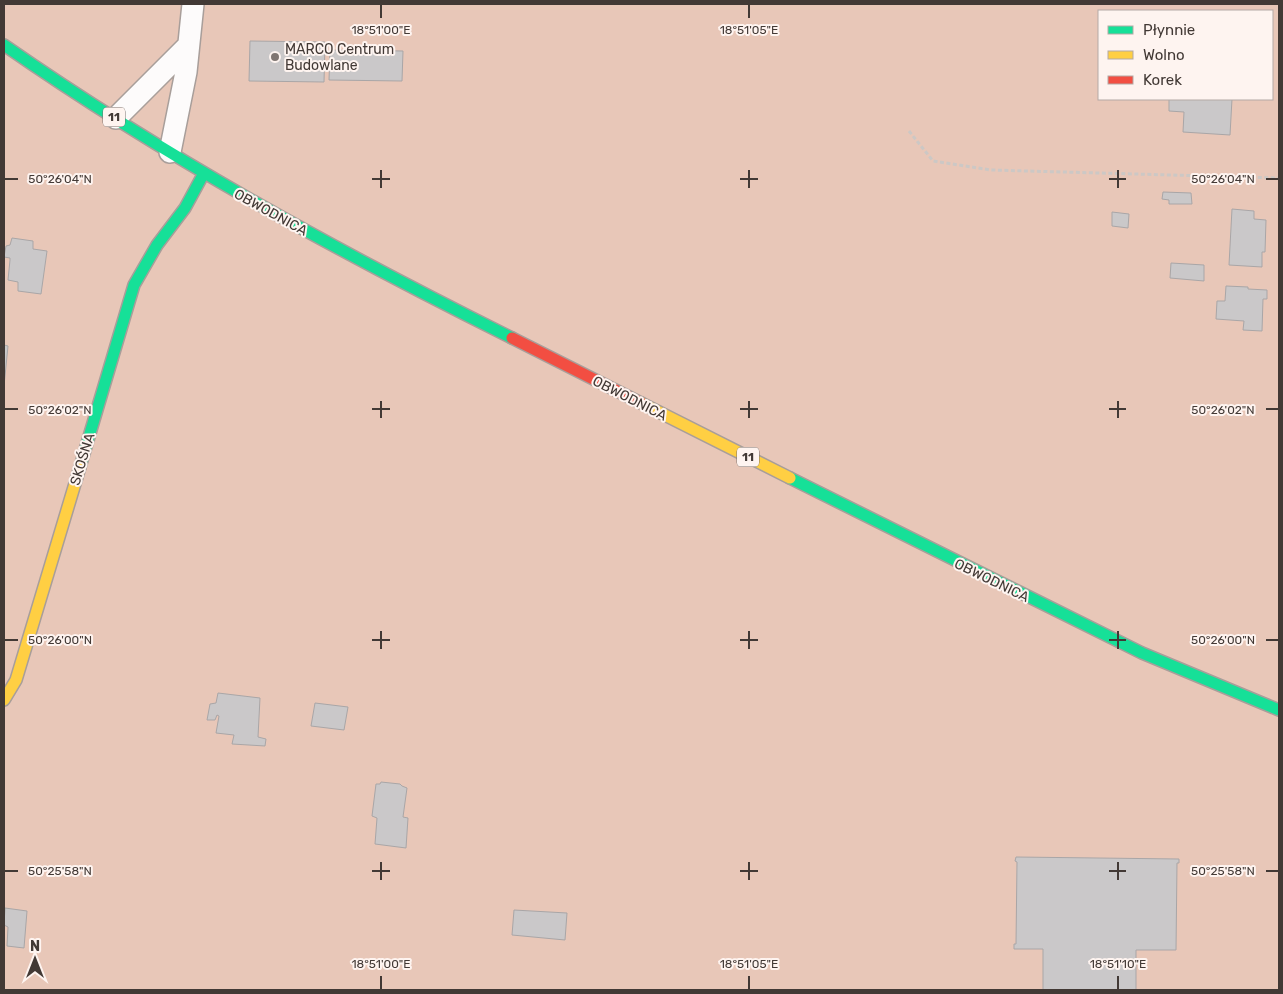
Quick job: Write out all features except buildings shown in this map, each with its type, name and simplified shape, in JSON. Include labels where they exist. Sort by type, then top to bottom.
[{"type":"main road","name":"OBWODNICA","points":[[4,45],[57,82],[225,186],[315,236],[468,316],[980,574],[1142,653],[1279,710]]},
{"type":"main road","name":"SKOŚNA","points":[[4,700],[16,680],[134,285],[157,245],[185,208],[204,173]]},
{"type":"street","points":[[170,152],[186,72],[193,4]]},
{"type":"street","points":[[116,118],[188,46]]},
{"type":"path","points":[[909,131],[933,161],[991,170],[1279,178]]},
{"type":"shaded area","points":[[4,4],[1279,4],[1279,990],[4,990]]},
{"type":"traffic: fast","points":[[4,45],[127,126],[253,201],[381,271],[512,338]]},
{"type":"traffic: fast","points":[[80,467],[134,285],[157,245],[185,208],[204,173]]},
{"type":"traffic: fast","points":[[790,478],[1142,653],[1279,710]]},
{"type":"traffic: slow","points":[[641,403],[790,478]]},
{"type":"traffic: slow","points":[[4,700],[16,680],[80,467]]},
{"type":"traffic: jam","points":[[512,338],[641,403]]},
{"type":"place","name":"MARCO Centrum Budowlane","points":[[275,57]]}]
